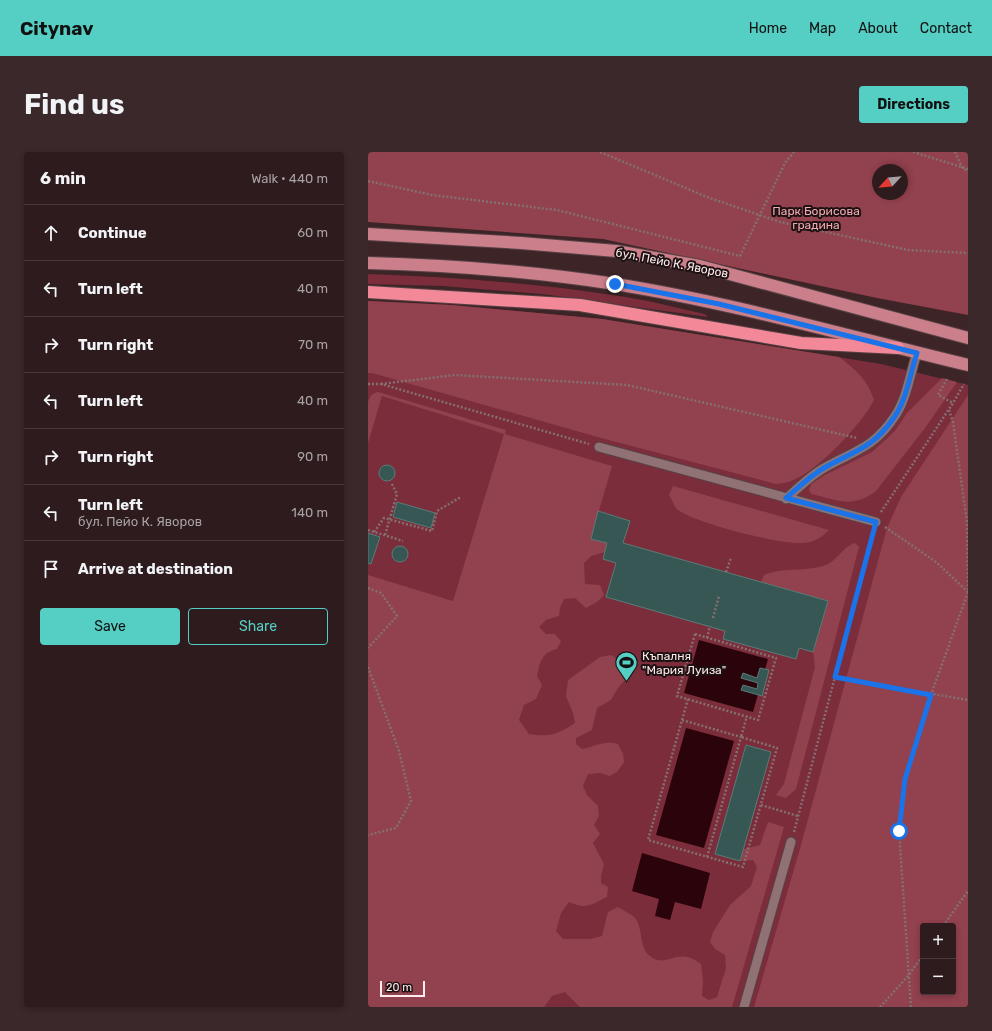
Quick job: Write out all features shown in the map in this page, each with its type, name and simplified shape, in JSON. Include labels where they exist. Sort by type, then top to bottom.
[{"type":"highway","points":[[368,292],[580,305],[801,343],[898,348]]},
{"type":"main road","name":"бул. Пейо К. Яворов","points":[[368,234],[521,243],[631,254],[700,266],[968,338]]},
{"type":"main road","points":[[368,263],[519,273],[615,284],[719,304],[968,365]]},
{"type":"lane","points":[[786,498],[817,473],[861,450],[873,441],[896,416],[904,400],[917,353]]},
{"type":"lane","points":[[599,447],[876,522]]},
{"type":"lane","points":[[744,1007],[791,842]]},
{"type":"path","points":[[600,152],[707,197],[780,222],[908,250],[968,253]]},
{"type":"path","points":[[368,181],[432,195],[556,210],[740,256],[785,163],[794,152]]},
{"type":"path","points":[[913,152],[968,169]]},
{"type":"path","points":[[955,152],[962,167],[968,172]]},
{"type":"path","points":[[368,384],[381,384],[455,374],[627,385],[873,441]]},
{"type":"path","points":[[947,379],[938,396],[954,403]]},
{"type":"path","points":[[381,384],[599,447]]},
{"type":"path","points":[[791,842],[876,522],[899,482],[954,403],[964,384]]},
{"type":"path","points":[[911,1007],[899,831],[905,779],[931,695],[968,592],[968,527],[953,422],[948,410]]},
{"type":"path","points":[[385,535],[397,494],[392,484]]},
{"type":"path","points":[[374,532],[384,518],[432,531],[437,511],[461,497]]},
{"type":"path","points":[[876,522],[936,562],[968,592]]},
{"type":"path","points":[[368,530],[403,541]]},
{"type":"path","points":[[726,572],[731,558]]},
{"type":"path","points":[[368,588],[381,593],[397,616],[368,648]]},
{"type":"path","points":[[713,618],[720,596]]},
{"type":"path","points":[[707,638],[710,626]]},
{"type":"path","points":[[695,634],[776,658],[758,720],[688,699],[677,696],[695,634]]},
{"type":"path","points":[[368,667],[399,751],[411,801],[396,828],[368,835]]},
{"type":"path","points":[[835,677],[931,695],[968,700]]},
{"type":"path","points":[[682,720],[777,748],[743,867],[648,840],[682,720],[688,699]]},
{"type":"path","points":[[707,857],[747,716]]},
{"type":"path","points":[[761,805],[798,816]]},
{"type":"path","points":[[945,923],[968,891]]},
{"type":"path","points":[[880,1007],[908,976],[920,959]]},
{"type":"shaded area","points":[[368,274],[494,281],[588,291],[652,302],[705,314],[708,317],[542,294],[443,286],[368,284]]},
{"type":"shaded area","points":[[368,301],[451,305],[602,319],[881,364],[968,385],[968,1007],[368,1007]]},
{"type":"shaded area","points":[[699,640],[768,659],[753,712],[684,693]]},
{"type":"shaded area","points":[[686,728],[734,741],[704,848],[656,835]]},
{"type":"shaded area","points":[[642,853],[710,873],[701,909],[675,902],[670,920],[655,916],[659,899],[632,891]]},
{"type":"green space","name":"Парк Борисова градина","points":[[368,152],[968,152],[968,315],[877,298],[603,239],[368,222]]},
{"type":"green space","points":[[368,301],[451,305],[602,319],[839,357],[865,381],[874,400],[860,422],[826,458],[802,476],[789,482],[776,484],[601,438],[368,373]]},
{"type":"green space","points":[[942,378],[957,382],[925,428],[876,491],[868,497],[860,500],[845,502],[811,494],[809,490],[811,484],[825,475],[872,452],[895,431],[907,413]]},
{"type":"green space","points":[[378,392],[506,430],[505,434],[612,466],[591,538],[607,543],[605,552],[591,556],[584,563],[585,584],[600,585],[604,595],[597,602],[586,608],[575,598],[564,599],[560,608],[559,616],[546,620],[539,627],[546,634],[555,634],[561,641],[557,649],[552,650],[542,658],[537,676],[542,685],[536,699],[524,705],[519,720],[529,734],[548,735],[558,733],[575,723],[573,713],[566,696],[568,680],[600,657],[611,655],[625,663],[629,676],[618,688],[611,700],[597,708],[592,730],[576,738],[576,744],[582,749],[604,743],[613,743],[618,744],[623,754],[624,762],[617,772],[610,776],[600,773],[588,774],[583,786],[587,795],[598,806],[599,816],[594,825],[600,834],[593,843],[604,864],[601,883],[608,887],[607,897],[588,906],[580,906],[569,902],[561,913],[556,931],[563,939],[591,939],[602,936],[608,912],[618,907],[636,919],[640,928],[644,948],[650,956],[656,960],[685,957],[701,964],[703,981],[702,996],[709,1000],[717,997],[726,968],[725,955],[715,949],[710,942],[713,932],[730,905],[751,886],[757,867],[753,860],[740,861],[744,849],[760,845],[768,822],[784,827],[732,1007],[580,1007],[565,992],[552,996],[544,1007],[368,1007],[368,575],[453,601],[504,434],[382,396],[368,443],[368,402],[374,393]]},
{"type":"green space","points":[[968,395],[968,1007],[754,1007],[801,845],[887,528],[901,497]]},
{"type":"green space","points":[[673,486],[829,530],[817,540],[802,543],[757,537],[720,527],[678,510],[669,495]]},
{"type":"green space","points":[[855,543],[859,547],[796,789],[786,798],[776,795],[784,784],[815,667],[813,652],[828,601],[761,582],[764,575],[778,571],[808,569],[828,564],[847,547]]},
{"type":"building","points":[[387,465],[393,467],[395,473],[393,479],[387,481],[381,479],[379,473],[381,467]]},
{"type":"building","points":[[397,502],[435,513],[431,528],[393,517]]},
{"type":"building","points":[[598,511],[630,521],[623,543],[828,601],[813,652],[799,648],[796,659],[723,639],[725,631],[606,597],[616,563],[603,559],[607,543],[591,539]]},
{"type":"building","points":[[368,533],[380,537],[371,564],[368,563]]},
{"type":"building","points":[[400,546],[407,551],[408,554],[403,561],[400,562],[393,557],[392,554],[397,547]]},
{"type":"building","points":[[760,668],[769,670],[762,696],[741,690],[743,685],[757,689],[758,683],[741,678],[743,673],[757,678]]},
{"type":"building","points":[[746,745],[771,752],[740,861],[715,854]]},
{"type":"place","name":"Къпалня \"Мария Луиза\"","points":[[626,682]]},
{"type":"route","points":[[615,284],[719,304],[917,353],[911,370],[904,400],[896,416],[884,431],[861,450],[825,467],[786,498],[876,522],[835,677],[931,695],[905,779],[899,831]]}]
